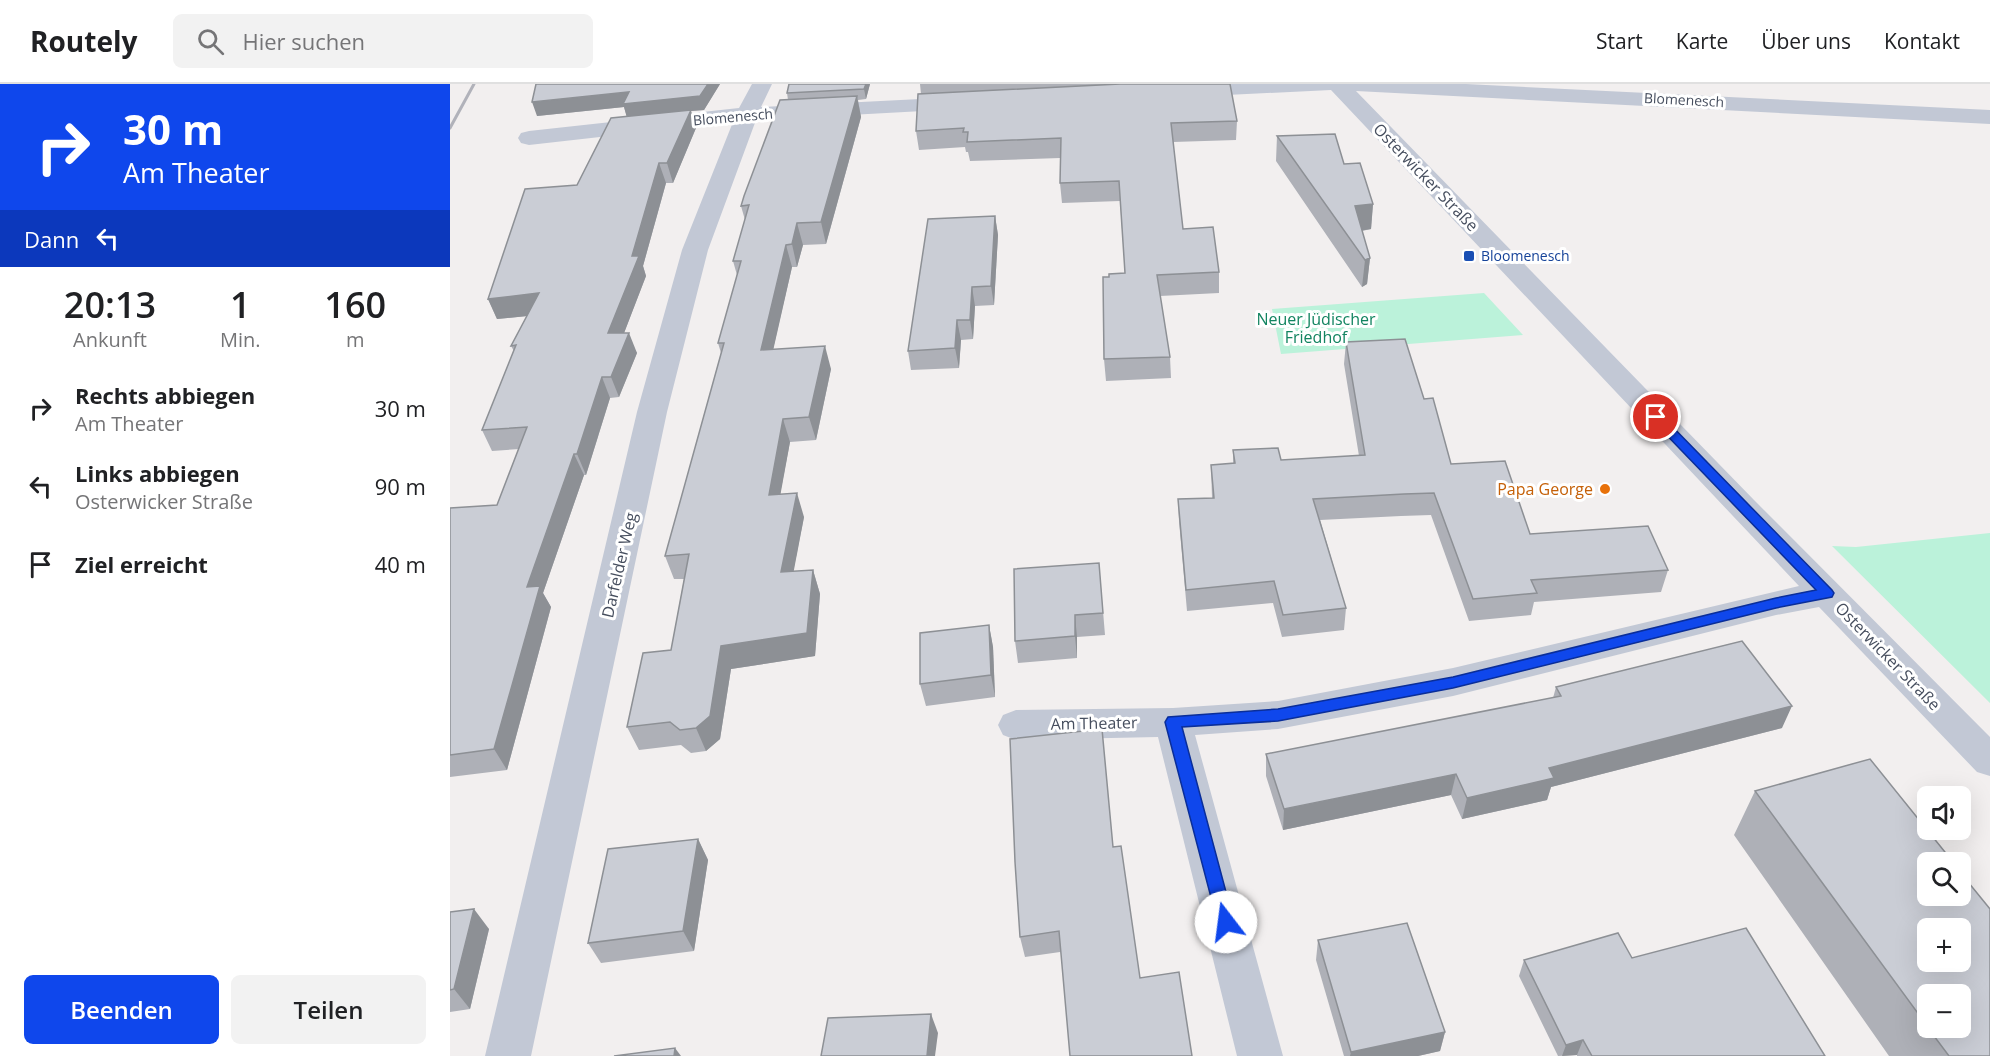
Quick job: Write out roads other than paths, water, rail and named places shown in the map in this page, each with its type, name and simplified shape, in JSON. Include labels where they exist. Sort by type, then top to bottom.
[{"type":"street","name":"Darfelder Weg","points":[[508,1056],[652,412],[694,250],[747,114],[762,84]]},
{"type":"street","name":"Blomenesch","points":[[1165,92],[1337,84],[1990,117]]},
{"type":"street","name":"Osterwicker Straße","points":[[1337,84],[1990,761]]},
{"type":"street","name":"Blomenesch","points":[[529,138],[747,114],[986,102]]},
{"type":"street","name":"Am Theater","points":[[1016,725],[1173,722],[1278,715],[1453,682],[1776,603],[1827,593]]},
{"type":"street","points":[[1173,722],[1260,1056]]},
{"type":"railway","points":[[450,128],[474,84]]},
{"type":"place","name":"Bloomenesch","points":[[1469,256]]},
{"type":"place","name":"Papa George","points":[[1605,489]]},
{"type":"park label","name":"Neuer Jüdischer Friedhof","points":[[1316,328]]}]
